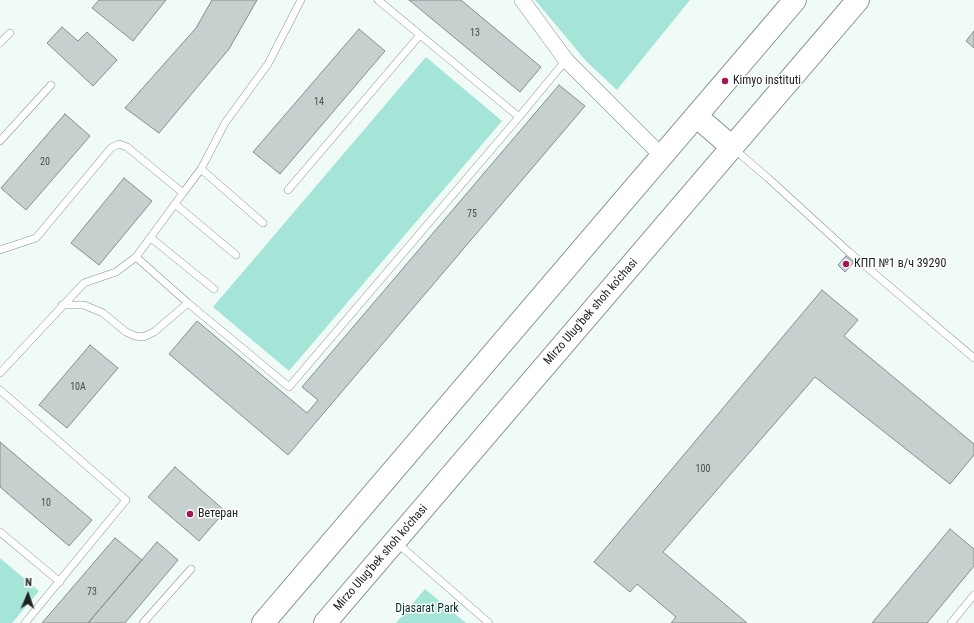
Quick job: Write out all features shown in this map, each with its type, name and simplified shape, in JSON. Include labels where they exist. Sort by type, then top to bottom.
[{"type":"main road","points":[[263,623],[795,0]]},
{"type":"main road","name":"Mirzo Ulug'bek shoh ko'chasi","points":[[325,623],[858,0]]},
{"type":"main road","points":[[696,116],[732,147]]},
{"type":"street","points":[[522,0],[566,60],[662,156]]},
{"type":"lane","points":[[0,373],[84,283],[116,272],[136,257],[201,169],[225,124],[268,64],[301,0]]},
{"type":"lane","points":[[378,0],[519,117]]},
{"type":"lane","points":[[0,43],[10,33]]},
{"type":"lane","points":[[288,190],[420,35]]},
{"type":"lane","points":[[136,257],[289,388],[566,60]]},
{"type":"lane","points":[[0,141],[51,85]]},
{"type":"lane","points":[[0,250],[36,238],[111,148],[119,144],[127,147],[183,193]]},
{"type":"lane","points":[[732,147],[848,252],[974,358]]},
{"type":"lane","points":[[201,169],[263,222]]},
{"type":"lane","points":[[175,204],[236,255]]},
{"type":"lane","points":[[151,238],[214,289]]},
{"type":"lane","points":[[62,305],[84,305],[103,314],[126,332],[135,336],[143,337],[154,332],[188,303]]},
{"type":"lane","points":[[0,390],[126,500],[25,623]]},
{"type":"lane","points":[[0,532],[60,582]]},
{"type":"lane","points":[[395,541],[489,623]]},
{"type":"lane","points":[[143,623],[191,569]]},
{"type":"lane","points":[[950,623],[974,595]]},
{"type":"green space","points":[[535,0],[690,0],[617,90],[586,61]]},
{"type":"green space","points":[[426,57],[502,121],[289,371],[213,307]]},
{"type":"green space","points":[[0,558],[39,591],[12,623],[0,623]]},
{"type":"green space","name":"Djasarat Park","points":[[425,589],[466,623],[396,623]]},
{"type":"building","points":[[99,0],[166,0],[133,41],[92,8]]},
{"type":"building","points":[[212,0],[257,0],[229,49],[159,133],[125,108],[196,28]]},
{"type":"building","points":[[409,0],[461,0],[541,67],[520,92]]},
{"type":"building","points":[[62,27],[78,41],[87,32],[117,60],[93,86],[47,43]]},
{"type":"building","points":[[359,29],[385,51],[280,174],[253,152]]},
{"type":"building","points":[[974,31],[974,48],[966,41]]},
{"type":"building","points":[[559,85],[585,106],[288,455],[169,354],[197,321],[307,413],[318,400],[302,387]]},
{"type":"building","points":[[65,114],[90,136],[26,210],[1,188]]},
{"type":"building","points":[[124,178],[152,201],[99,265],[71,243]]},
{"type":"building","name":"КПП №1 в/ч 39290","points":[[846,256],[854,262],[845,272],[838,265]]},
{"type":"building","points":[[822,290],[858,320],[844,336],[974,444],[974,455],[950,484],[815,377],[663,552],[747,623],[671,623],[676,617],[637,584],[630,592],[594,562]]},
{"type":"building","points":[[90,345],[118,368],[67,428],[39,405]]},
{"type":"building","points":[[0,442],[92,520],[69,546],[0,487]]},
{"type":"building","points":[[175,467],[225,511],[199,541],[148,497]]},
{"type":"building","points":[[950,529],[974,549],[974,566],[927,623],[872,623]]},
{"type":"building","points":[[115,538],[142,560],[88,623],[42,623]]},
{"type":"building","points":[[157,542],[178,560],[125,623],[88,623]]},
{"type":"place","name":"Kimyo instituti","points":[[725,81]]},
{"type":"place","name":"КПП №1 в/ч 39290","points":[[846,264]]},
{"type":"place","name":"Ветеран","points":[[190,514]]}]
